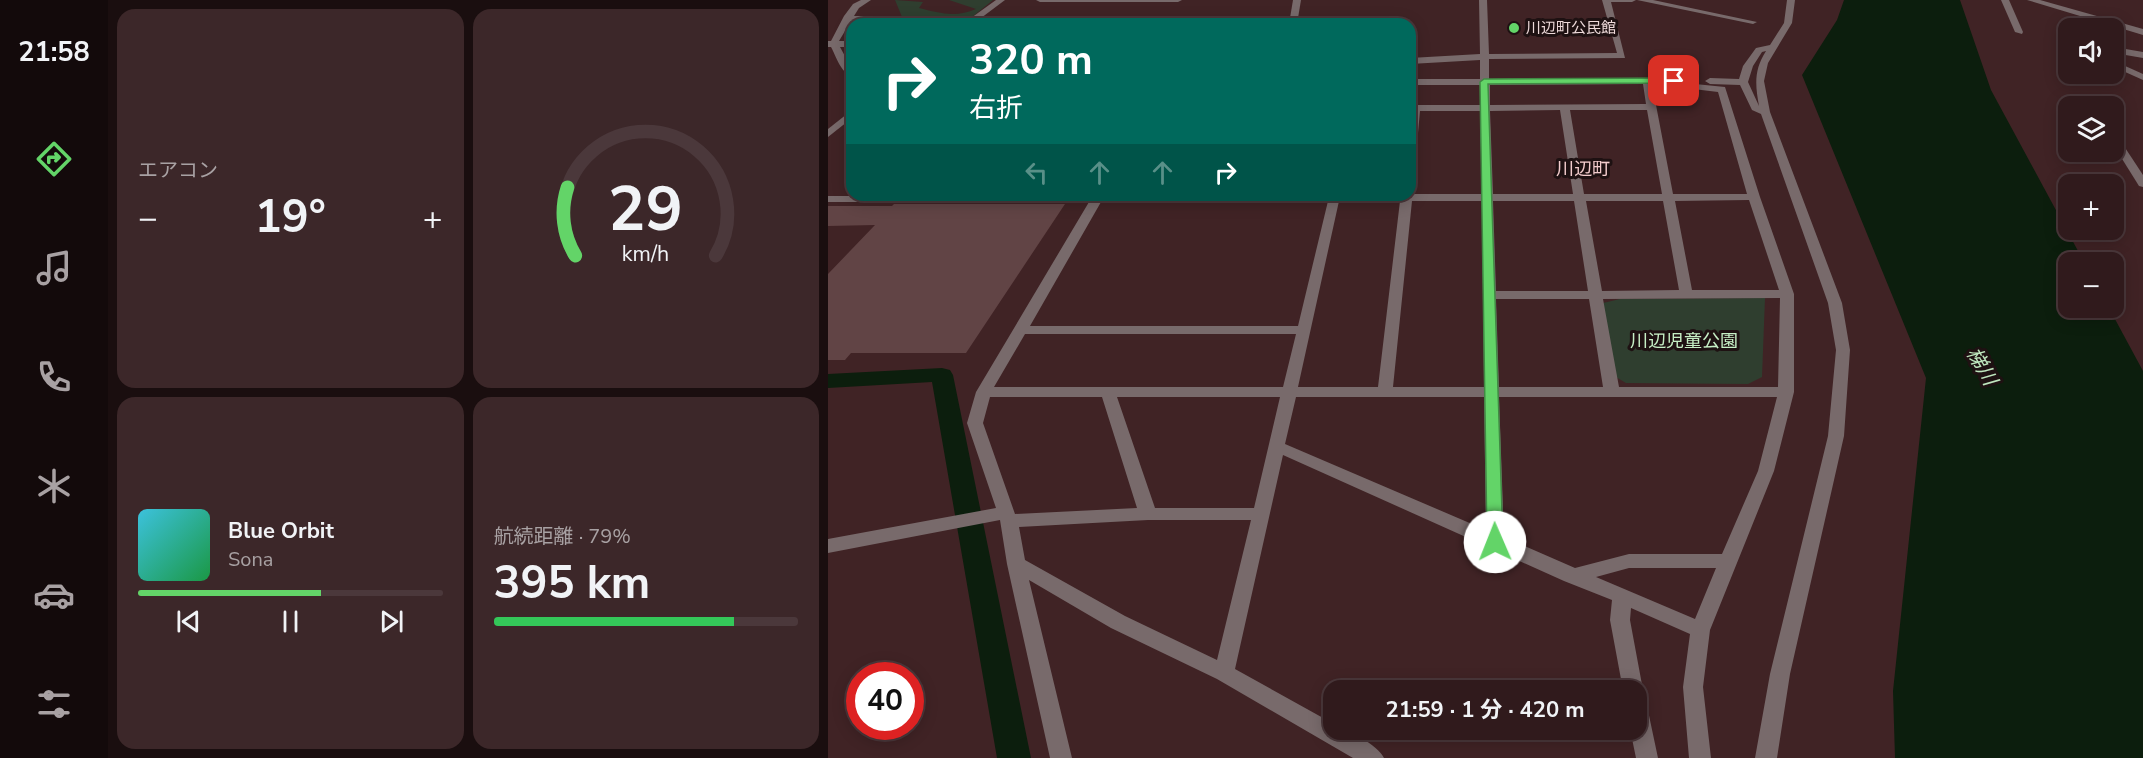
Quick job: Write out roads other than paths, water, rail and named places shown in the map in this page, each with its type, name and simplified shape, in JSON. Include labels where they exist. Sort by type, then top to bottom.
[{"type":"street","points":[[847,18],[856,6],[867,0]]},
{"type":"street","points":[[976,18],[1001,0]]},
{"type":"street","points":[[1040,0],[1178,0]]},
{"type":"street","points":[[1294,18],[1297,0]]},
{"type":"street","points":[[1483,0],[1495,542]]},
{"type":"street","points":[[1416,61],[1485,56],[1622,56],[1606,0],[1632,0]]},
{"type":"street","points":[[1641,0],[1753,22]]},
{"type":"street","points":[[1766,758],[1780,674],[1836,436],[1843,350],[1835,303],[1765,112],[1759,81],[1763,63],[1771,47],[1788,23],[1791,0]]},
{"type":"street","points":[[2005,0],[2019,32]]},
{"type":"street","points":[[2031,0],[2143,32]]},
{"type":"street","points":[[1125,1],[1126,18]]},
{"type":"street","points":[[846,20],[831,44],[846,68]]},
{"type":"street","points":[[1765,112],[1755,108],[1743,82],[1748,66],[1759,50],[1771,47]]},
{"type":"street","points":[[2124,52],[2143,55]]},
{"type":"street","points":[[2124,68],[2143,77]]},
{"type":"street","points":[[1647,81],[1686,294]]},
{"type":"street","points":[[1663,81],[1671,86],[1722,89],[1754,197],[1787,294],[1785,392],[1766,471],[1700,630],[1693,687],[1700,758]]},
{"type":"street","points":[[1416,82],[1743,82]]},
{"type":"street","points":[[1564,106],[1612,393]]},
{"type":"street","points":[[1416,108],[1653,107]]},
{"type":"street","points":[[828,134],[846,118]]},
{"type":"street","points":[[2124,155],[2143,184]]},
{"type":"street","points":[[1416,197],[1754,197]]},
{"type":"street","points":[[828,199],[846,198]]},
{"type":"street","points":[[1061,758],[1016,564],[975,423],[984,392],[1096,201]]},
{"type":"street","points":[[1224,673],[1302,330],[1334,201]]},
{"type":"street","points":[[1385,393],[1407,201]]},
{"type":"street","points":[[1489,295],[1787,294]]},
{"type":"street","points":[[1020,330],[1302,330]]},
{"type":"street","points":[[984,392],[1289,394],[1785,392]]},
{"type":"street","points":[[1108,393],[1148,514]]},
{"type":"street","points":[[1276,446],[1571,576],[1700,630]]},
{"type":"street","points":[[828,546],[1003,516],[1261,514]]},
{"type":"street","points":[[1571,576],[1629,561],[1728,561]]},
{"type":"street","points":[[1016,564],[1118,622],[1224,673],[1373,758]]},
{"type":"street","points":[[1622,598],[1620,620],[1631,680]]},
{"type":"street","points":[[1643,740],[1647,758]]},
{"type":"water","name":"梯川","points":[[1844,0],[1960,0],[1991,90],[2058,214],[2058,240],[2072,240],[2079,252],[2058,252],[2058,318],[2114,318],[2143,371],[2143,758],[1895,758],[1893,691],[1926,378],[1802,75],[1837,20]]},
{"type":"waterway","points":[[828,381],[942,375],[1014,758]]},
{"type":"place","name":"川辺町公民館","points":[[1514,28]]},
{"type":"district","name":"川辺町","points":[[1583,169]]},
{"type":"park label","name":"川辺児童公園","points":[[1684,341]]}]
